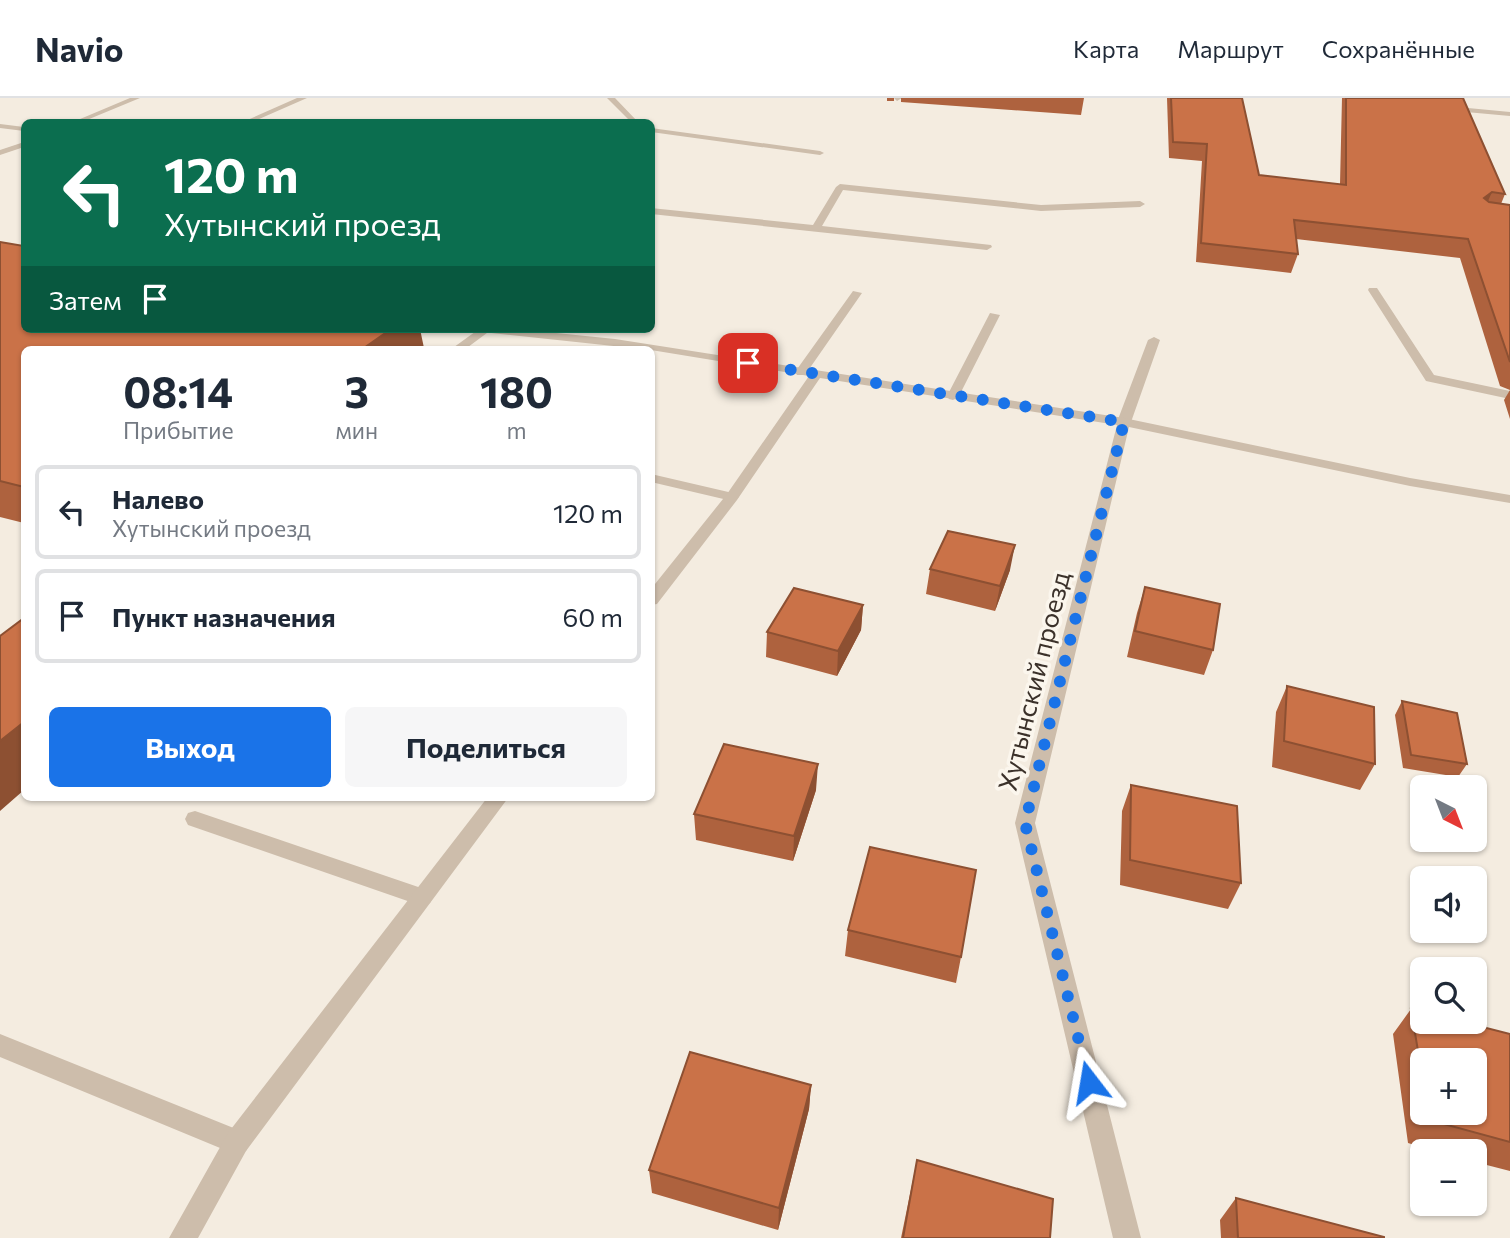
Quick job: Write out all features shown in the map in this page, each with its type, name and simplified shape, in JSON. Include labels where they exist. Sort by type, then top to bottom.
[{"type":"street","points":[[84,119],[136,98]]},
{"type":"street","points":[[254,119],[303,98]]},
{"type":"street","points":[[611,98],[632,119]]},
{"type":"street","points":[[1431,106],[1510,114]]},
{"type":"street","points":[[0,125],[21,128]]},
{"type":"street","points":[[655,131],[820,153]]},
{"type":"street","points":[[0,153],[21,145]]},
{"type":"street","points":[[816,228],[840,187],[1041,208],[1140,204]]},
{"type":"street","points":[[655,211],[987,247]]},
{"type":"street","points":[[1373,290],[1430,377],[1510,396]]},
{"type":"street","points":[[801,372],[857,293]]},
{"type":"street","points":[[953,396],[993,315]]},
{"type":"street","points":[[461,346],[478,333]]},
{"type":"street","points":[[524,333],[640,346]]},
{"type":"street","name":"Хутынский проезд","points":[[1127,1238],[1025,823],[1124,422],[1154,340]]},
{"type":"street","points":[[655,348],[1124,422],[1410,482],[1510,499]]},
{"type":"street","points":[[655,595],[732,497],[817,373]]},
{"type":"street","points":[[655,479],[732,497]]},
{"type":"street","points":[[183,1238],[237,1142],[496,801]]},
{"type":"street","points":[[195,819],[422,897]]},
{"type":"street","points":[[0,1045],[237,1142]]},
{"type":"building","points":[[1171,98],[1242,98],[1259,175],[1346,185],[1346,98],[1463,98],[1505,194],[1492,192],[1484,198],[1489,202],[1510,205],[1510,362],[1468,239],[1294,220],[1298,254],[1201,243],[1207,144],[1173,142]]},
{"type":"building","points":[[0,242],[21,246],[21,333],[385,333],[367,346],[21,346],[21,486],[0,481]]},
{"type":"building","points":[[948,531],[1015,545],[1000,586],[930,569]]},
{"type":"building","points":[[1145,587],[1220,604],[1213,650],[1135,631]]},
{"type":"building","points":[[794,588],[863,605],[838,651],[767,632]]},
{"type":"building","points":[[21,620],[21,724],[0,741],[0,636]]},
{"type":"building","points":[[1287,686],[1374,707],[1375,764],[1284,741]]},
{"type":"building","points":[[1402,701],[1457,713],[1467,764],[1411,755]]},
{"type":"building","points":[[724,744],[818,764],[794,836],[694,814]]},
{"type":"building","points":[[1131,785],[1237,806],[1241,883],[1130,860]]},
{"type":"building","points":[[870,847],[976,870],[961,957],[848,930]]},
{"type":"building","points":[[1487,1028],[1510,1034],[1510,1142],[1447,1125],[1487,1125],[1487,1048],[1418,1048],[1415,1034],[1487,1034]]},
{"type":"building","points":[[690,1052],[811,1085],[779,1208],[649,1170]]},
{"type":"building","points":[[917,1160],[1053,1199],[1050,1238],[903,1238]]},
{"type":"building","points":[[1236,1198],[1384,1237],[1384,1238],[1238,1238]]},
{"type":"route","points":[[748,363],[1124,422],[1025,823],[1089,1082]]}]
